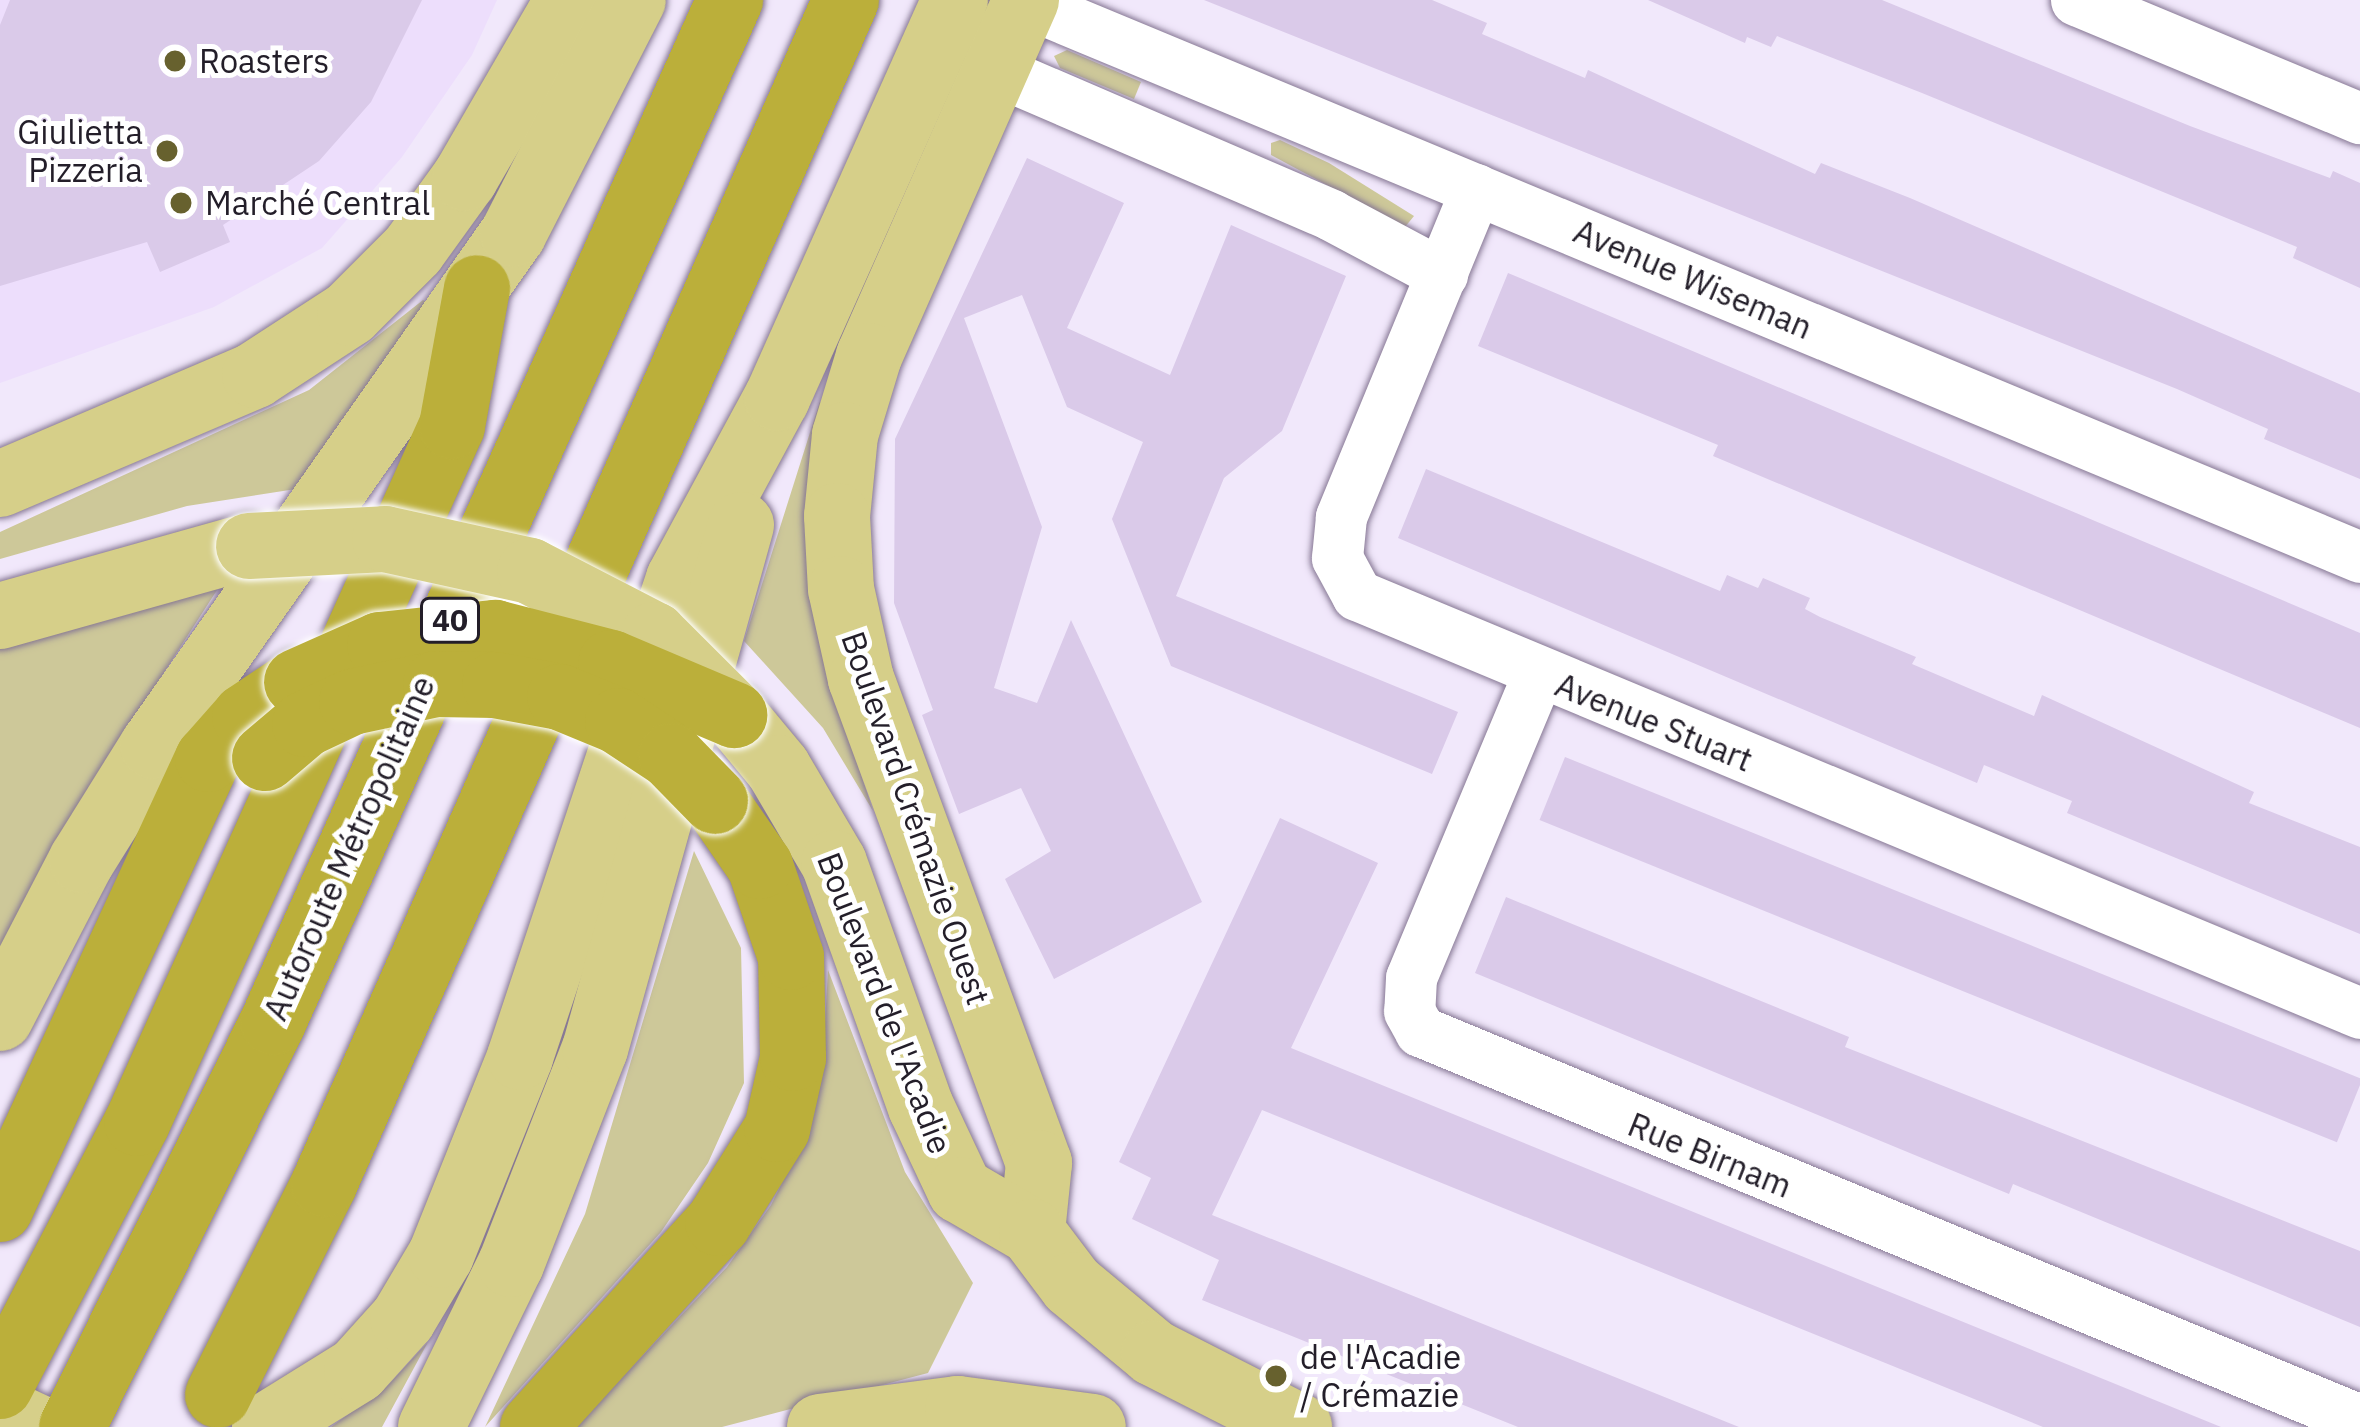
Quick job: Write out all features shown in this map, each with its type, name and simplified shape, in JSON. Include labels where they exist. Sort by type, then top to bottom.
[{"type":"highway","name":"Autoroute Métropolitaine","points":[[72,1427],[273,1022],[730,0]]},
{"type":"highway","points":[[257,1413],[334,1163],[846,0]]},
{"type":"highway","points":[[0,1386],[137,1123],[452,426],[477,288]]},
{"type":"highway","points":[[0,1209],[208,759],[245,717],[297,682],[380,645],[495,633],[597,658],[734,715]]},
{"type":"highway","points":[[144,905],[265,758],[305,724],[352,702],[436,684],[495,685],[560,697],[618,721],[671,756],[715,801],[760,866],[791,957],[793,1058],[781,1112],[744,1191],[533,1427]]},
{"type":"main road","points":[[0,484],[224,390],[326,332],[413,250],[465,178],[568,0]]},
{"type":"main road","points":[[0,1018],[82,860],[153,746],[477,288],[554,165],[633,0]]},
{"type":"main road","points":[[257,1413],[382,1345],[441,1255],[505,1100],[679,579],[776,398],[956,0]]},
{"type":"main road","name":"Boulevard Crémazie Ouest","points":[[1026,1],[855,393],[838,537],[861,679],[1039,1163],[1032,1232]]},
{"type":"main road","points":[[431,1427],[519,1246],[596,1049],[776,398]]},
{"type":"main road","name":"Boulevard de l'Acadie","points":[[0,616],[248,546],[385,538],[530,571],[654,635],[734,715],[778,768],[834,862],[921,1108],[960,1190],[1032,1232],[1072,1285],[1154,1353],[1299,1427]]},
{"type":"main road","points":[[820,1427],[958,1409],[1093,1427]]},
{"type":"main road","points":[[0,1410],[36,1427]]},
{"type":"street","points":[[521,75],[544,0]]},
{"type":"street","points":[[2076,0],[2360,118]]},
{"type":"street","name":"Avenue Wiseman","points":[[1026,1],[2360,556]]},
{"type":"street","points":[[995,70],[1331,215],[1442,274]]},
{"type":"street","name":"Avenue Stuart","points":[[1476,189],[1341,517],[1337,558],[1368,604],[2360,1013]]},
{"type":"street","name":"Rue Birnam","points":[[1538,674],[1411,978],[1409,1011],[1420,1031],[2360,1420]]},
{"type":"shaded area","name":"Marché Central","points":[[0,0],[497,0],[472,55],[402,157],[322,248],[214,307],[0,383]]},
{"type":"shaded area","points":[[1067,50],[1141,82],[1134,99],[1060,68],[1054,56]]},
{"type":"shaded area","points":[[1280,140],[1329,163],[1414,216],[1405,227],[1271,155],[1271,143]]},
{"type":"shaded area","points":[[423,300],[428,303],[296,489],[187,506],[0,559],[0,532],[309,390]]},
{"type":"shaded area","points":[[820,401],[831,681],[873,811],[823,728],[744,641]]},
{"type":"shaded area","points":[[219,587],[67,823],[0,948],[0,649]]},
{"type":"shaded area","points":[[694,851],[741,948],[744,1083],[708,1163],[661,1232],[485,1427],[585,1214]]},
{"type":"shaded area","points":[[828,970],[905,1172],[973,1283],[928,1373],[722,1427],[575,1427],[727,1267],[771,1205],[795,1157],[823,1060]]},
{"type":"shaded area","points":[[428,1342],[382,1427],[331,1427],[390,1383]]},
{"type":"building","name":"Marché Central","points":[[10,0],[422,0],[371,102],[319,161],[223,225],[230,242],[160,272],[147,242],[0,286],[0,25]]},
{"type":"building","points":[[1204,0],[1432,0],[1487,23],[1482,34],[1585,78],[1588,70],[1815,174],[1821,163],[1910,198],[2360,393],[2360,479],[2264,439],[2268,429],[2177,389]]},
{"type":"building","points":[[1648,0],[1882,0],[2190,126],[2330,178],[2333,171],[2360,183],[2360,288],[2293,258],[2297,247],[1922,93],[1777,36],[1771,47],[1747,37],[1745,43]]},
{"type":"building","points":[[1027,158],[1124,203],[1067,328],[1170,375],[1231,225],[1346,276],[1282,431],[1224,478],[1176,596],[1458,712],[1432,774],[1171,666],[1112,519],[1143,442],[1067,407],[1022,295],[964,318],[1042,527],[994,688],[1037,703],[1071,620],[1202,902],[1054,979],[1005,879],[1051,851],[1021,788],[959,814],[922,715],[933,710],[894,603],[895,439]]},
{"type":"building","points":[[1508,273],[2360,633],[2360,728],[1713,456],[1718,445],[1478,346]]},
{"type":"building","points":[[1426,469],[1720,591],[1727,575],[1758,588],[1763,578],[1810,598],[1805,609],[1820,617],[1916,657],[1912,664],[2034,716],[2042,695],[2254,792],[2249,803],[2360,847],[2360,934],[2067,813],[2072,801],[1984,765],[1977,783],[1398,538]]},
{"type":"building","points":[[1565,757],[2360,1078],[2337,1142],[1540,820]]},
{"type":"building","points":[[1280,818],[1378,863],[1291,1048],[2221,1427],[2043,1427],[1262,1110],[1212,1215],[1739,1427],[1518,1427],[1202,1300],[1219,1260],[1132,1219],[1151,1178],[1119,1162]]},
{"type":"building","points":[[1506,897],[1849,1037],[1845,1047],[2360,1251],[2360,1327],[2013,1184],[2009,1194],[1475,973]]},
{"type":"place","name":"Roasters","points":[[175,61]]},
{"type":"place","name":"Giulietta Pizzeria","points":[[167,151]]},
{"type":"place","name":"Marché Central","points":[[181,203]]},
{"type":"place","name":"de l'Acadie / Crémazie","points":[[1276,1376]]}]
